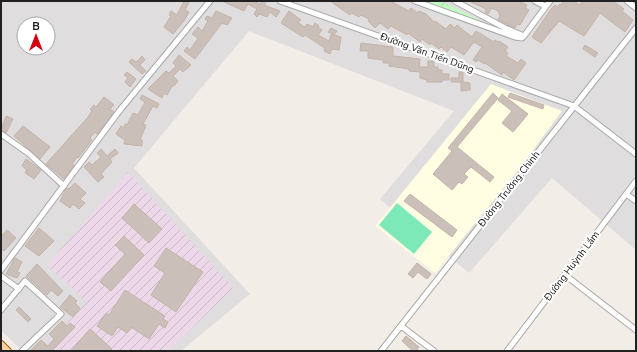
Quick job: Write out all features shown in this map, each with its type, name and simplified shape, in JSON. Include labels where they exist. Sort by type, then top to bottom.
[{"type":"main road","points":[[1,344],[8,351]]},
{"type":"street","points":[[1,270],[120,110],[210,1]]},
{"type":"street","name":"Đường Văn Tiến Dũng","points":[[280,1],[574,106],[636,154]]},
{"type":"street","points":[[415,1],[514,37],[522,38],[550,1]]},
{"type":"street","points":[[455,1],[505,28],[524,36]]},
{"type":"street","points":[[534,1],[545,6]]},
{"type":"street","points":[[627,1],[636,8]]},
{"type":"street","name":"Đường Trường Chinh","points":[[381,351],[636,28]]},
{"type":"street","points":[[1,134],[28,154],[64,186]]},
{"type":"street","name":"Đường Huỳnh Lắm","points":[[507,351],[636,181]]},
{"type":"street","points":[[626,194],[636,201]]},
{"type":"street","points":[[565,275],[636,330]]},
{"type":"street","points":[[1,276],[19,289]]},
{"type":"street","points":[[1,310],[25,281],[61,314],[22,351]]},
{"type":"street","points":[[401,326],[434,351]]},
{"type":"shaded area","points":[[1,1],[636,1],[636,250],[552,178],[469,273],[380,199],[454,111],[249,31],[134,168],[250,294],[181,351],[22,351],[1,330]]},
{"type":"shaded area","points":[[491,84],[562,111],[523,164],[435,273],[375,226]]},
{"type":"shaded area","points":[[128,172],[233,288],[168,351],[40,351],[87,302],[47,265]]},
{"type":"green space","points":[[420,1],[440,1],[486,23],[485,25]]},
{"type":"green space","points":[[397,203],[432,232],[414,254],[379,225]]},
{"type":"building","points":[[184,1],[190,1],[185,10],[189,12],[184,21],[173,34],[164,27],[171,16],[169,15],[171,11],[177,15]]},
{"type":"building","points":[[222,1],[253,1],[260,4],[262,1],[267,1],[264,5],[280,11],[276,17],[270,12],[267,17],[259,14],[257,17],[254,14],[257,9],[248,4],[244,11]]},
{"type":"building","points":[[330,1],[390,1],[409,11],[411,8],[418,13],[419,11],[426,14],[434,22],[435,21],[446,29],[450,24],[455,28],[457,25],[472,37],[476,31],[494,42],[495,40],[498,42],[499,41],[508,47],[505,51],[508,53],[506,56],[518,63],[521,59],[526,63],[514,80],[503,72],[502,75],[485,63],[484,64],[478,60],[476,62],[473,60],[482,47],[474,42],[464,55],[451,47],[447,52],[441,47],[439,49],[422,39],[420,42],[408,33],[407,35],[391,26],[388,29],[380,23],[375,28],[368,21],[369,19],[361,15],[359,17],[352,13],[350,15]]},
{"type":"building","points":[[469,1],[518,1],[527,5],[525,8],[529,10],[520,25],[517,24],[515,28],[498,20],[500,16],[498,11],[492,8],[488,14],[485,12],[486,9]]},
{"type":"building","points":[[563,1],[573,1],[580,5],[582,1],[613,1],[624,9],[622,11],[633,20],[625,32],[600,13],[584,36],[559,21],[541,43],[532,37],[551,9],[555,5],[557,7],[560,4],[561,5]]},
{"type":"building","points":[[216,11],[232,18],[227,25],[222,23],[195,59],[184,51],[187,47],[190,50],[198,38],[192,34],[198,27],[202,31],[208,21],[205,19],[207,16],[212,18]]},
{"type":"building","points":[[289,11],[301,20],[298,23],[305,27],[307,24],[313,27],[315,23],[319,26],[318,27],[322,30],[318,35],[329,41],[331,35],[341,37],[339,50],[332,49],[330,54],[324,51],[325,48],[305,35],[303,37],[281,23]]},
{"type":"building","points":[[331,28],[337,31],[334,35],[328,32]]},
{"type":"building","points":[[361,43],[393,47],[393,56],[420,59],[419,67],[428,67],[428,61],[434,61],[434,67],[438,67],[438,70],[442,70],[442,74],[449,74],[449,80],[442,80],[442,82],[427,82],[427,80],[420,78],[420,72],[389,66],[389,63],[383,63],[383,60],[368,58],[368,51],[360,51]]},
{"type":"building","points":[[585,45],[598,53],[595,57],[583,49]]},
{"type":"building","points":[[179,55],[191,65],[183,72],[180,69],[173,76],[178,81],[174,86],[173,85],[167,95],[164,93],[162,98],[148,89],[166,71],[169,73],[176,66],[173,63]]},
{"type":"building","points":[[142,56],[145,60],[140,65],[146,71],[142,74],[129,62],[132,59],[136,62]]},
{"type":"building","points":[[127,72],[136,79],[130,87],[125,82],[128,78],[124,75]]},
{"type":"building","points":[[459,72],[463,72],[463,82],[470,83],[470,90],[461,91],[461,82],[451,82],[451,78],[459,78]]},
{"type":"building","points":[[493,93],[498,98],[457,147],[494,177],[490,182],[471,167],[464,174],[468,177],[462,184],[459,182],[452,190],[433,174],[452,151],[448,148]]},
{"type":"building","points":[[510,93],[544,105],[543,109],[508,97]]},
{"type":"building","points":[[502,94],[528,114],[513,132],[502,123],[512,111],[498,100]]},
{"type":"building","points":[[142,95],[159,104],[157,108],[153,106],[143,124],[146,125],[140,140],[142,140],[142,146],[124,144],[125,140],[116,134],[121,126],[124,128],[125,124],[127,125],[133,113],[138,115],[145,102],[140,99]]},
{"type":"building","points":[[104,97],[114,105],[110,109],[114,112],[98,133],[97,134],[95,132],[90,138],[92,140],[78,158],[77,157],[72,164],[74,165],[64,179],[46,164],[88,117],[92,111],[90,109],[94,105],[96,107]]},
{"type":"building","points":[[6,116],[13,119],[6,133],[1,130]]},
{"type":"building","points":[[23,126],[50,147],[40,159],[14,136]]},
{"type":"building","points":[[101,149],[107,156],[115,149],[118,153],[110,159],[112,162],[101,174],[104,177],[98,182],[84,167],[89,162],[92,165],[101,157],[97,153]]},
{"type":"building","points":[[26,159],[41,170],[34,179],[25,173],[27,170],[22,166]]},
{"type":"building","points":[[75,183],[86,193],[80,199],[85,203],[79,209],[73,204],[70,208],[60,201],[66,189],[69,189]]},
{"type":"building","points":[[410,194],[457,230],[452,237],[404,201]]},
{"type":"building","points":[[134,204],[162,229],[149,243],[122,218]]},
{"type":"building","points":[[39,228],[54,241],[39,256],[25,246]]},
{"type":"building","points":[[7,230],[16,238],[4,251],[1,249],[1,236]]},
{"type":"building","points":[[124,236],[144,255],[111,291],[100,282],[125,254],[115,245]]},
{"type":"building","points":[[166,248],[203,272],[176,312],[151,295],[165,273],[154,266]]},
{"type":"building","points":[[15,258],[22,262],[17,272],[20,273],[17,278],[6,274]]},
{"type":"building","points":[[417,263],[431,274],[427,279],[418,272],[413,278],[408,274]]},
{"type":"building","points":[[37,264],[63,291],[58,296],[51,290],[47,295],[26,276]]},
{"type":"building","points":[[125,290],[165,316],[163,319],[168,322],[165,328],[159,324],[149,339],[131,327],[127,333],[118,327],[112,336],[97,326],[106,313],[109,315]]},
{"type":"building","points":[[70,295],[77,301],[75,303],[80,308],[73,317],[60,307]]},
{"type":"building","points":[[19,307],[31,319],[28,322],[16,310]]},
{"type":"building","points":[[62,321],[67,326],[70,323],[75,327],[52,351],[30,351],[41,340],[48,346],[54,339],[49,334]]},
{"type":"building","points":[[90,329],[112,349],[110,351],[71,351]]},
{"type":"building","points":[[406,336],[419,347],[416,351],[413,351],[402,341]]}]
